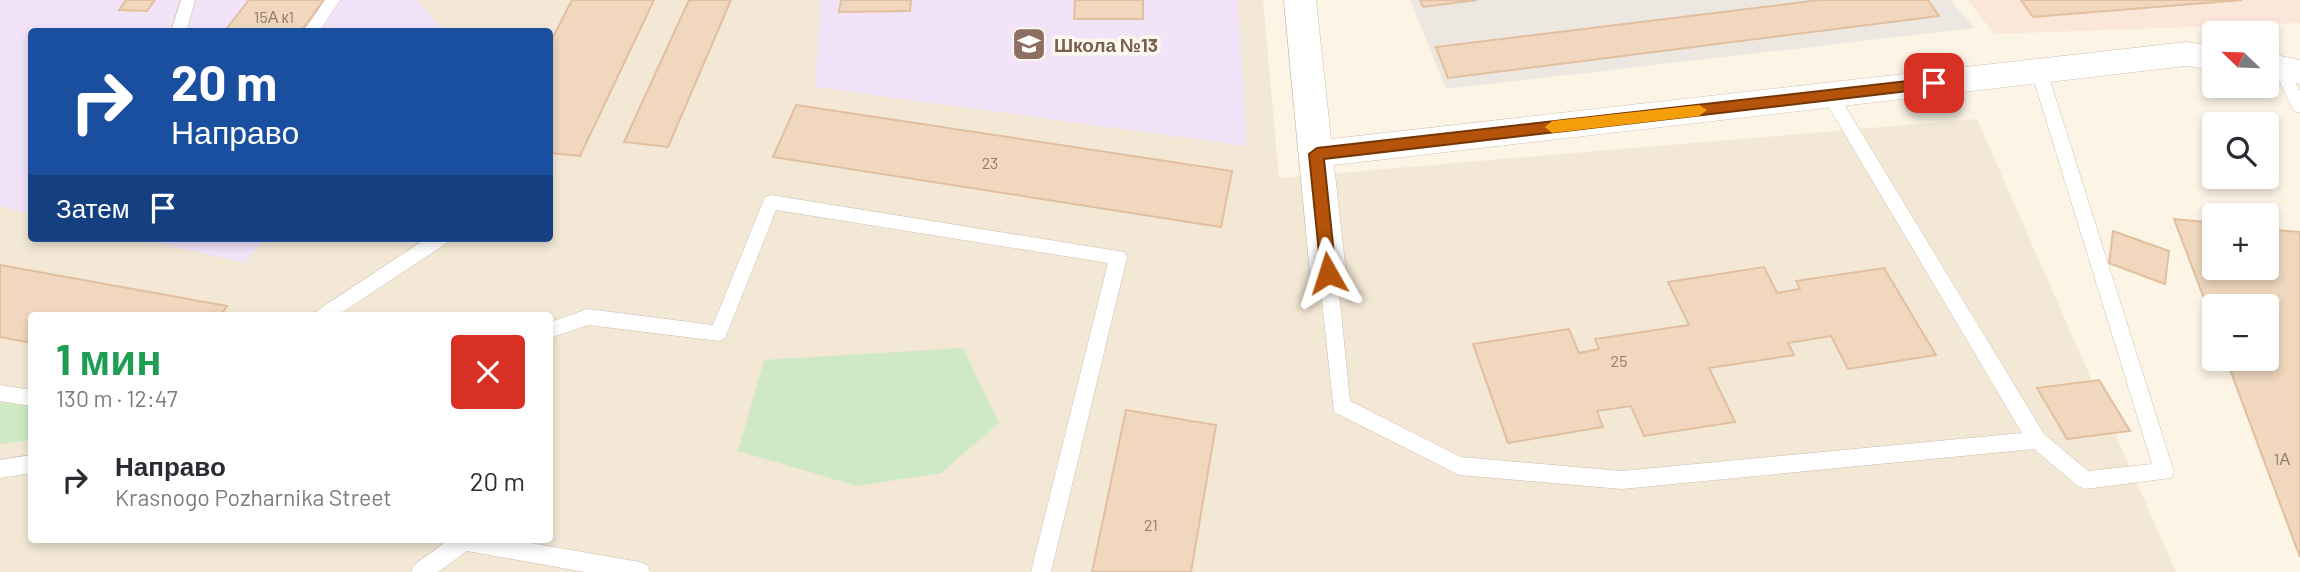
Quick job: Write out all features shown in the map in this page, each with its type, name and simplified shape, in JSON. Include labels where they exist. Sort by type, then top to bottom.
[{"type":"street","points":[[1300,0],[1328,273]]},
{"type":"street","points":[[1317,154],[2186,54],[2202,56]]},
{"type":"lane","points":[[179,28],[188,0]]},
{"type":"lane","points":[[313,28],[333,0]]},
{"type":"lane","points":[[2282,68],[2300,107]]},
{"type":"lane","points":[[1830,95],[2037,440],[2085,480],[2164,472],[2039,71]]},
{"type":"lane","points":[[553,329],[588,317],[719,333],[771,202],[1118,257],[1041,572]]},
{"type":"lane","points":[[329,312],[434,242]]},
{"type":"lane","points":[[1328,273],[1341,407],[1460,466],[1622,480],[2037,440]]},
{"type":"lane","points":[[0,393],[28,397]]},
{"type":"lane","points":[[0,469],[28,465]]},
{"type":"lane","points":[[421,572],[461,543]]},
{"type":"lane","points":[[475,543],[640,572]]},
{"type":"shaded area","points":[[0,0],[1263,0],[1279,178],[1977,119],[2176,572],[0,572]]},
{"type":"shaded area","points":[[0,0],[417,0],[441,28],[28,28],[28,213],[0,206]]},
{"type":"shaded area","name":"Школа №13","points":[[821,0],[1238,0],[1247,146],[815,87]]},
{"type":"shaded area","points":[[1410,0],[1950,0],[1975,28],[1446,89]]},
{"type":"shaded area","points":[[1968,0],[2300,0],[2300,23],[2202,21],[2202,27],[1994,34]]},
{"type":"shaded area","points":[[154,242],[263,242],[246,263]]},
{"type":"green space","points":[[963,348],[999,423],[941,473],[857,486],[738,451],[764,360]]},
{"type":"green space","points":[[0,402],[28,407],[28,440],[0,444]]},
{"type":"building","points":[[126,0],[155,0],[147,11],[119,10]]},
{"type":"building","points":[[249,0],[324,0],[303,28],[227,28]]},
{"type":"building","points":[[572,0],[654,0],[580,156],[553,153],[553,37]]},
{"type":"building","points":[[689,0],[731,0],[668,147],[624,142]]},
{"type":"building","points":[[841,0],[911,0],[910,11],[839,12]]},
{"type":"building","points":[[1075,0],[1143,0],[1143,19],[1074,19]]},
{"type":"building","points":[[1420,0],[1477,0],[1423,7]]},
{"type":"building","points":[[1820,0],[1928,0],[1939,16],[1448,78],[1436,47]]},
{"type":"building","points":[[2021,0],[2242,0],[2033,17]]},
{"type":"building","points":[[796,105],[1232,171],[1221,227],[773,157]]},
{"type":"building","points":[[2174,219],[2202,222],[2202,280],[2279,280],[2279,230],[2300,232],[2300,557],[2230,371],[2279,371],[2279,294],[2202,294]]},
{"type":"building","points":[[2113,231],[2169,251],[2165,284],[2109,263]]},
{"type":"building","points":[[0,265],[227,306],[223,312],[28,312],[28,342],[0,337]]},
{"type":"building","points":[[1764,267],[1777,293],[1800,289],[1796,281],[1884,268],[1936,355],[1848,369],[1831,336],[1788,343],[1794,355],[1709,368],[1735,422],[1644,436],[1631,406],[1597,411],[1603,427],[1508,443],[1473,344],[1569,329],[1579,353],[1599,349],[1595,339],[1689,325],[1668,282]]},
{"type":"building","points":[[2099,380],[2130,431],[2067,439],[2037,388]]},
{"type":"building","points":[[1126,410],[1216,425],[1191,572],[1092,572]]},
{"type":"slow traffic","points":[[1552,127],[1699,110]]},
{"type":"place","name":"Школа №13","points":[[1029,44]]},
{"type":"route","points":[[1328,273],[1317,154],[1934,83]]}]
